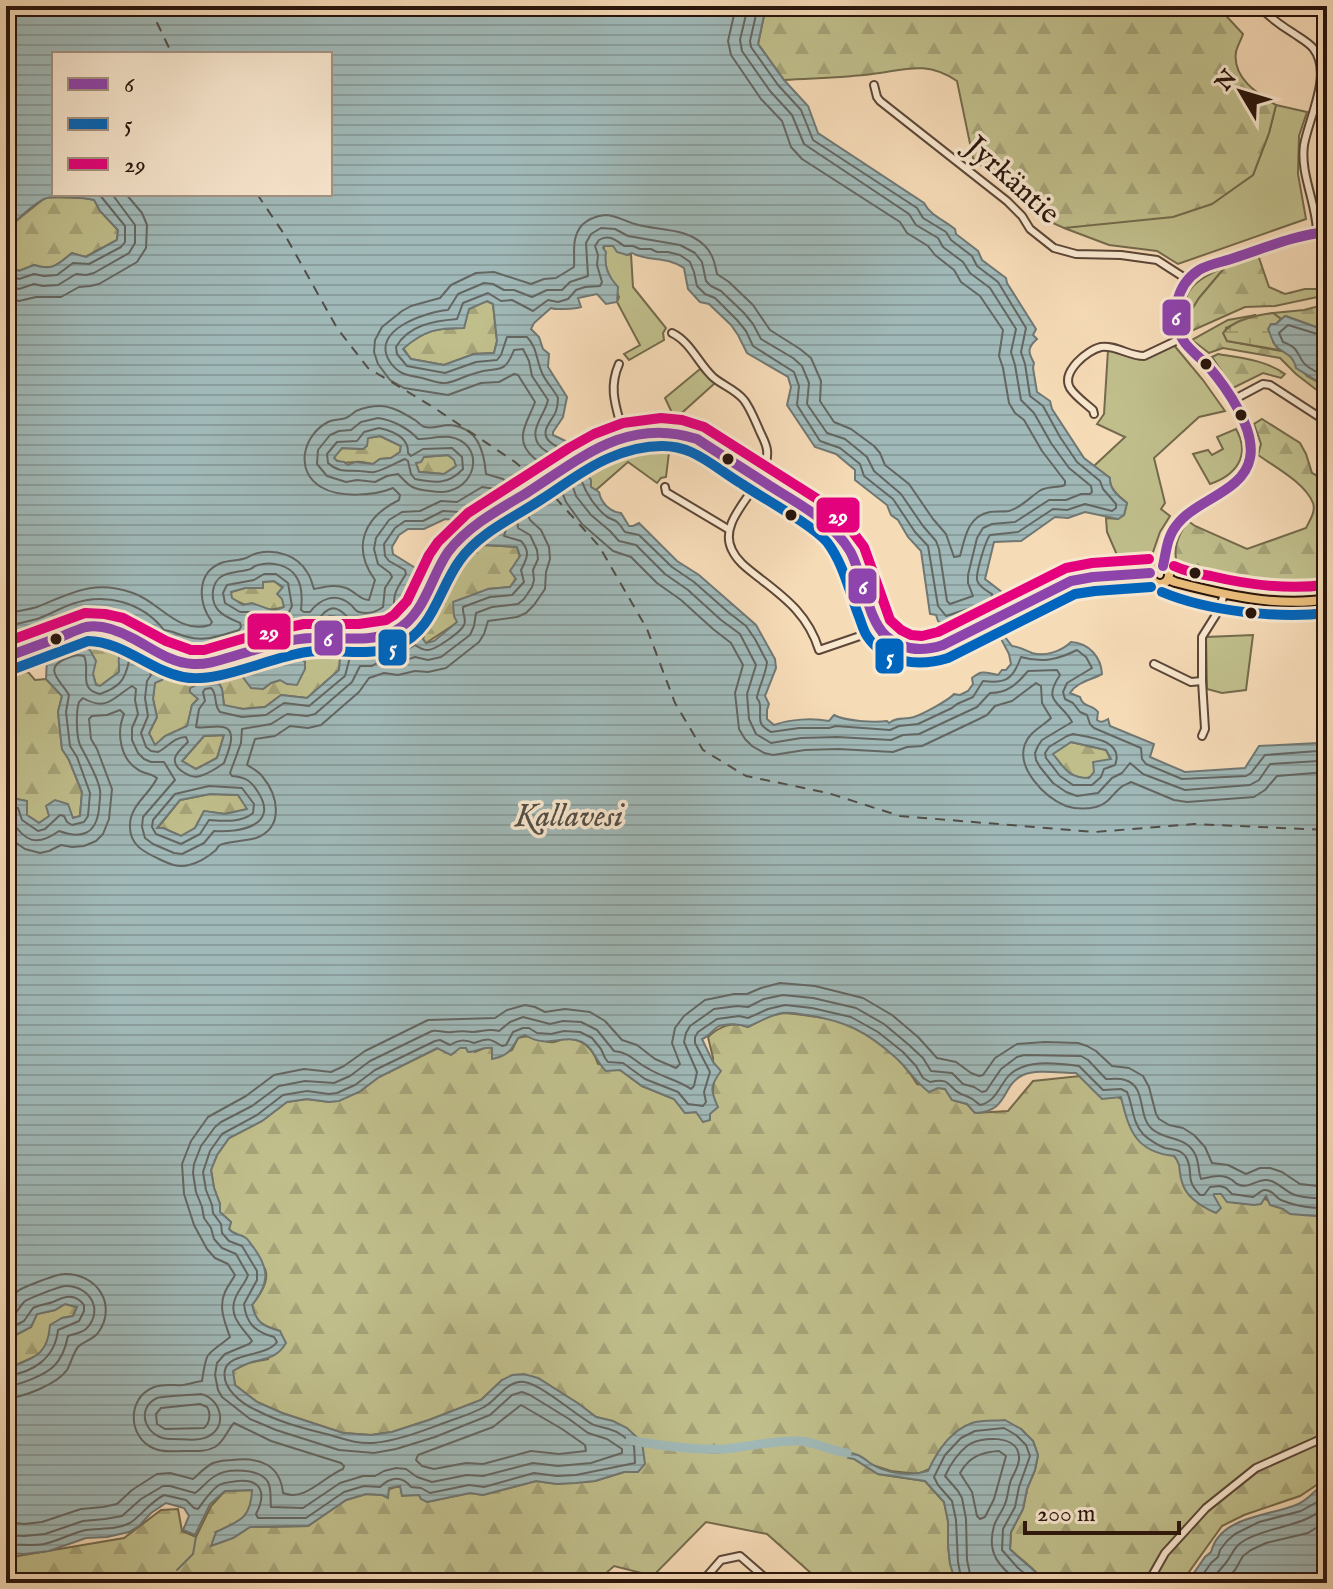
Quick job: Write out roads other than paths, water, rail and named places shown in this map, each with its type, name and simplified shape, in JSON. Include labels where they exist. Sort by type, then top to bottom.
[{"type":"main road","points":[[6,657],[86,627],[97,626],[113,628],[167,658],[191,666],[298,640],[391,633],[417,613],[433,576],[448,552],[472,528],[599,447],[624,437],[658,432],[681,433],[697,439],[835,530],[851,553],[878,628],[887,638],[912,650],[925,651],[943,645],[1071,581],[1150,573]]},
{"type":"main road","points":[[1155,566],[1163,566],[1168,570],[1168,579],[1158,584],[1151,579],[1150,573],[1155,566]]},
{"type":"main road","points":[[1168,579],[1224,594],[1269,600],[1314,602],[1327,599]]},
{"type":"street","points":[[1259,6],[1273,20],[1314,49],[1322,70],[1323,86],[1310,119],[1303,158],[1317,231]]},
{"type":"street","name":"Jyrkäntie","points":[[874,85],[880,101],[1007,201],[1030,229],[1054,248],[1076,254],[1157,260],[1188,280]]},
{"type":"street","points":[[1163,566],[1176,525],[1190,510],[1234,484],[1244,473],[1251,455],[1249,436],[1231,401],[1211,369],[1182,338],[1175,315],[1184,285],[1201,269],[1214,263],[1317,231],[1327,232]]},
{"type":"street","points":[[672,333],[687,345],[716,379],[737,392],[766,443],[767,462],[728,529],[729,541],[738,560],[806,620],[819,650],[860,636]]},
{"type":"street","points":[[1094,414],[1071,390],[1068,382],[1079,360],[1099,347],[1144,356],[1182,338]]},
{"type":"street","points":[[619,364],[614,375],[613,391],[624,437]]},
{"type":"street","points":[[1231,401],[1263,384],[1270,385],[1327,422]]},
{"type":"street","points":[[665,487],[666,492],[728,529]]},
{"type":"street","points":[[1202,736],[1205,729],[1202,637],[1219,610],[1224,594]]},
{"type":"street","points":[[1154,664],[1191,682],[1202,681]]},
{"type":"street","points":[[1148,1583],[1165,1553],[1206,1508],[1256,1468],[1321,1439]]},
{"type":"street","points":[[701,1583],[721,1560],[740,1556],[771,1583]]},
{"type":"water","name":"Kallavesi","points":[[6,6],[766,6],[758,44],[808,106],[818,133],[924,203],[978,251],[982,260],[1006,278],[1036,329],[1033,335],[1037,339],[1030,350],[1037,392],[1050,401],[1084,458],[1110,478],[1113,489],[1127,503],[1124,515],[1118,519],[1085,512],[1068,518],[1055,517],[1021,541],[994,542],[985,579],[1011,599],[991,610],[945,626],[936,615],[930,614],[921,551],[891,515],[887,505],[855,480],[855,470],[836,454],[815,447],[787,405],[791,387],[788,377],[747,353],[731,325],[688,289],[684,268],[671,262],[617,252],[613,246],[603,248],[608,271],[618,287],[617,302],[606,304],[597,294],[578,298],[581,307],[551,308],[531,329],[549,354],[548,367],[567,397],[563,417],[553,435],[570,443],[586,466],[591,487],[599,492],[607,506],[621,513],[629,526],[639,523],[677,561],[699,575],[756,625],[775,659],[776,668],[765,696],[769,704],[767,719],[774,725],[787,721],[829,721],[834,715],[889,723],[918,715],[954,694],[968,691],[973,684],[972,678],[979,673],[998,675],[1006,670],[1011,664],[998,633],[1003,631],[1012,646],[1037,654],[1053,652],[1071,642],[1088,648],[1096,657],[1102,674],[1080,684],[1070,693],[1098,712],[1098,721],[1108,719],[1110,726],[1154,744],[1150,757],[1185,772],[1245,768],[1259,746],[1318,743],[1327,737],[1327,1217],[1290,1214],[1270,1205],[1266,1196],[1261,1204],[1254,1205],[1227,1202],[1221,1194],[1214,1194],[1221,1208],[1216,1213],[1205,1208],[1184,1188],[1174,1156],[1151,1150],[1136,1138],[1121,1097],[1102,1099],[1076,1073],[1028,1073],[1016,1079],[994,1108],[975,1113],[967,1104],[952,1100],[945,1089],[929,1092],[874,1040],[844,1024],[821,1017],[782,1013],[748,1027],[734,1024],[719,1026],[702,1039],[721,1071],[712,1088],[718,1107],[710,1114],[710,1120],[703,1122],[696,1112],[685,1113],[674,1099],[642,1086],[620,1070],[606,1071],[589,1048],[575,1040],[541,1041],[525,1035],[518,1038],[511,1050],[492,1059],[492,1048],[468,1052],[466,1048],[460,1048],[451,1055],[437,1048],[339,1101],[307,1099],[287,1102],[262,1121],[229,1138],[217,1155],[211,1170],[220,1212],[231,1222],[231,1231],[248,1240],[265,1270],[262,1290],[252,1305],[254,1311],[261,1323],[280,1331],[286,1343],[275,1355],[233,1371],[235,1385],[257,1402],[282,1413],[343,1433],[371,1435],[392,1432],[481,1400],[502,1380],[524,1374],[538,1378],[596,1417],[627,1428],[642,1442],[645,1464],[638,1472],[624,1472],[595,1481],[557,1484],[536,1481],[483,1495],[470,1493],[427,1502],[419,1495],[402,1496],[400,1486],[389,1488],[388,1498],[366,1494],[346,1500],[308,1526],[250,1527],[233,1538],[211,1546],[216,1532],[242,1518],[251,1500],[252,1490],[225,1491],[210,1504],[195,1535],[183,1530],[189,1516],[184,1508],[166,1503],[129,1532],[86,1538],[49,1551],[6,1553],[6,1368],[38,1354],[46,1343],[50,1325],[73,1316],[77,1307],[65,1304],[37,1314],[31,1327],[6,1340],[6,797],[27,801],[27,815],[39,823],[49,816],[46,806],[55,800],[68,804],[73,818],[80,816],[82,792],[62,749],[58,712],[62,696],[46,679],[47,659],[78,645],[90,650],[96,661],[93,674],[96,685],[100,686],[119,672],[119,658],[125,649],[136,653],[146,637],[129,625],[105,617],[84,620],[39,637],[6,644],[6,265],[19,271],[34,265],[54,266],[72,253],[86,257],[117,240],[118,230],[94,200],[76,198],[44,199],[18,219],[6,233]],"holes":[[[487,301],[493,304],[497,341],[494,353],[474,354],[444,365],[411,359],[403,349],[431,331],[464,328],[469,309]],[[380,436],[401,446],[400,452],[373,464],[355,462],[348,465],[334,458],[342,448],[363,449],[367,446],[368,438]],[[448,455],[456,466],[444,474],[419,472],[416,463],[424,457]],[[489,505],[500,525],[483,538],[484,545],[517,547],[520,556],[510,571],[516,579],[510,587],[488,589],[453,602],[457,622],[434,641],[426,643],[423,639],[425,629],[444,604],[437,603],[412,637],[389,644],[386,628],[405,615],[403,595],[417,572],[393,554],[392,547],[399,535],[408,529],[424,529],[445,519],[461,521]],[[274,581],[283,587],[277,594],[284,607],[274,611],[252,603],[243,605],[232,598],[231,592],[263,588],[263,582]],[[329,616],[335,616],[341,621],[343,630],[366,630],[369,647],[341,648],[339,670],[307,698],[281,695],[265,707],[243,709],[224,705],[222,689],[216,678],[204,681],[190,688],[198,699],[192,705],[187,726],[165,736],[155,745],[149,733],[157,717],[153,699],[155,683],[166,675],[154,662],[162,650],[193,657],[210,657],[300,631],[326,631]],[[224,735],[217,758],[196,769],[182,761],[204,736]],[[1071,742],[1106,750],[1111,759],[1093,762],[1094,772],[1089,778],[1082,778],[1068,772],[1053,754]],[[210,794],[238,795],[247,809],[225,814],[204,811],[195,828],[181,836],[157,828],[180,800]]]},
{"type":"water","points":[[1285,316],[1327,331],[1327,387],[1296,368],[1291,358],[1274,344],[1268,329]]},
{"type":"water","points":[[297,655],[305,662],[305,669],[297,685],[280,680],[263,689],[251,688],[242,676],[241,671],[246,667]]},
{"type":"water","points":[[1005,1420],[1033,1441],[1038,1455],[1023,1509],[1011,1532],[1010,1549],[1045,1583],[956,1583],[950,1564],[944,1502],[925,1481],[878,1474],[848,1458],[847,1453],[890,1472],[921,1473],[928,1471],[945,1442],[957,1431],[976,1422]]},
{"type":"water","points":[[1327,1482],[1327,1583],[1187,1583],[1224,1531],[1247,1519],[1301,1503]]},
{"type":"waterway","points":[[998,628],[999,632]]},
{"type":"waterway","points":[[630,1440],[712,1449],[799,1441],[847,1453]]},
{"type":"waterway","points":[[177,1570],[193,1554],[196,1537]]}]
